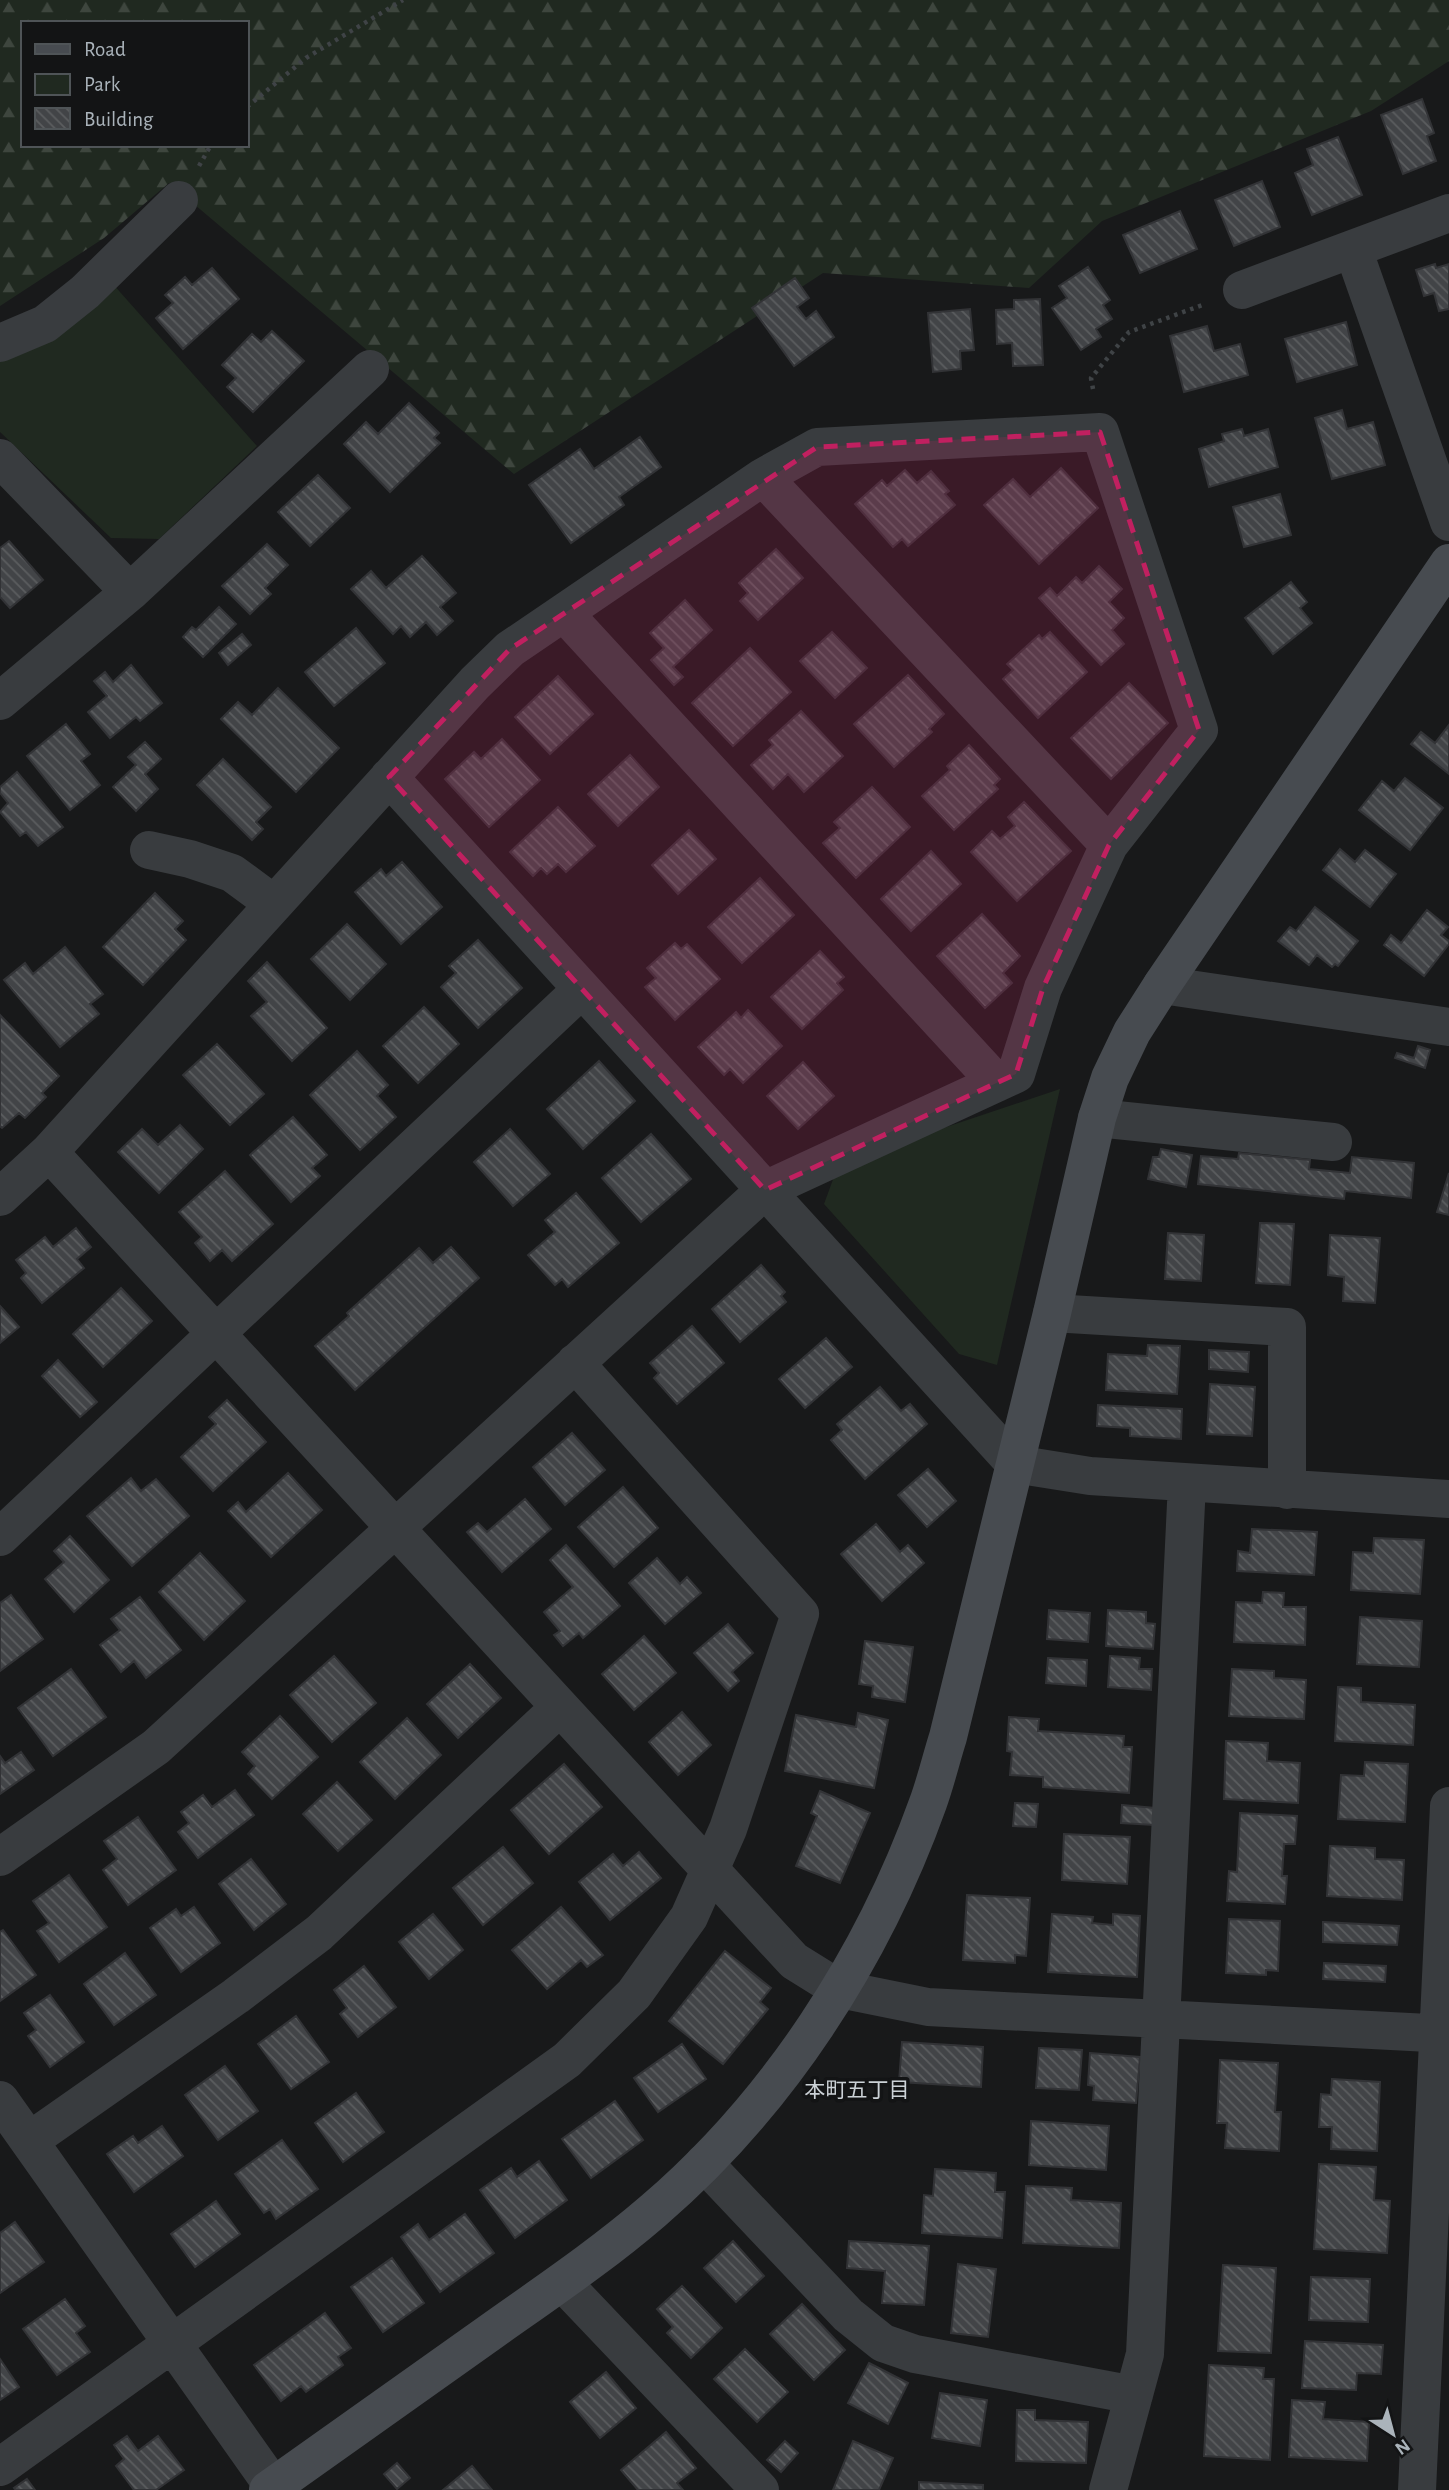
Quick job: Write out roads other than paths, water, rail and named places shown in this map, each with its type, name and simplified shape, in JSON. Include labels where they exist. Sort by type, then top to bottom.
[{"type":"street","points":[[0,343],[45,324],[85,292],[179,200]]},
{"type":"street","points":[[1241,290],[1449,214]]},
{"type":"street","points":[[1353,248],[1449,522]]},
{"type":"street","points":[[0,701],[130,592],[370,369]]},
{"type":"street","points":[[0,1197],[49,1152],[475,683],[510,649],[764,477],[817,447],[1100,432],[1199,730],[1109,845],[1043,988],[1016,1074],[765,1190],[156,1747],[0,1857]]},
{"type":"street","points":[[0,458],[130,592]]},
{"type":"street","points":[[764,477],[1109,845]]},
{"type":"street","points":[[0,2100],[172,2343],[270,2488],[562,2282],[655,2210],[704,2163],[757,2105],[801,2047],[839,1989],[872,1932],[906,1860],[929,1802],[948,1737],[1097,1118],[1111,1078],[1132,1032],[1161,985],[1449,563]]},
{"type":"street","points":[[564,613],[998,1083]]},
{"type":"street","points":[[389,777],[1014,1464],[1090,1476],[1449,1499]]},
{"type":"street","points":[[149,850],[190,859],[232,873],[274,904]]},
{"type":"street","points":[[1161,985],[1448,1026]]},
{"type":"street","points":[[0,1537],[582,989]]},
{"type":"street","points":[[1097,1118],[1333,1142]]},
{"type":"street","points":[[49,1152],[794,1961],[839,1989],[928,2007],[1443,2034]]},
{"type":"street","points":[[1052,1313],[1287,1327],[1287,1490]]},
{"type":"street","points":[[0,2467],[567,2060],[634,1994],[689,1917],[728,1829],[800,1614],[575,1363]]},
{"type":"street","points":[[1108,2490],[1145,2354],[1187,1483]]},
{"type":"street","points":[[29,2141],[236,1996],[320,1933],[560,1707]]},
{"type":"street","points":[[1417,2490],[1443,2034],[1449,1806]]},
{"type":"street","points":[[704,2163],[848,2315],[883,2343],[915,2354],[1135,2395]]},
{"type":"street","points":[[562,2282],[758,2489]]},
{"type":"district","name":"本町五丁目","points":[[857,2090]]}]
